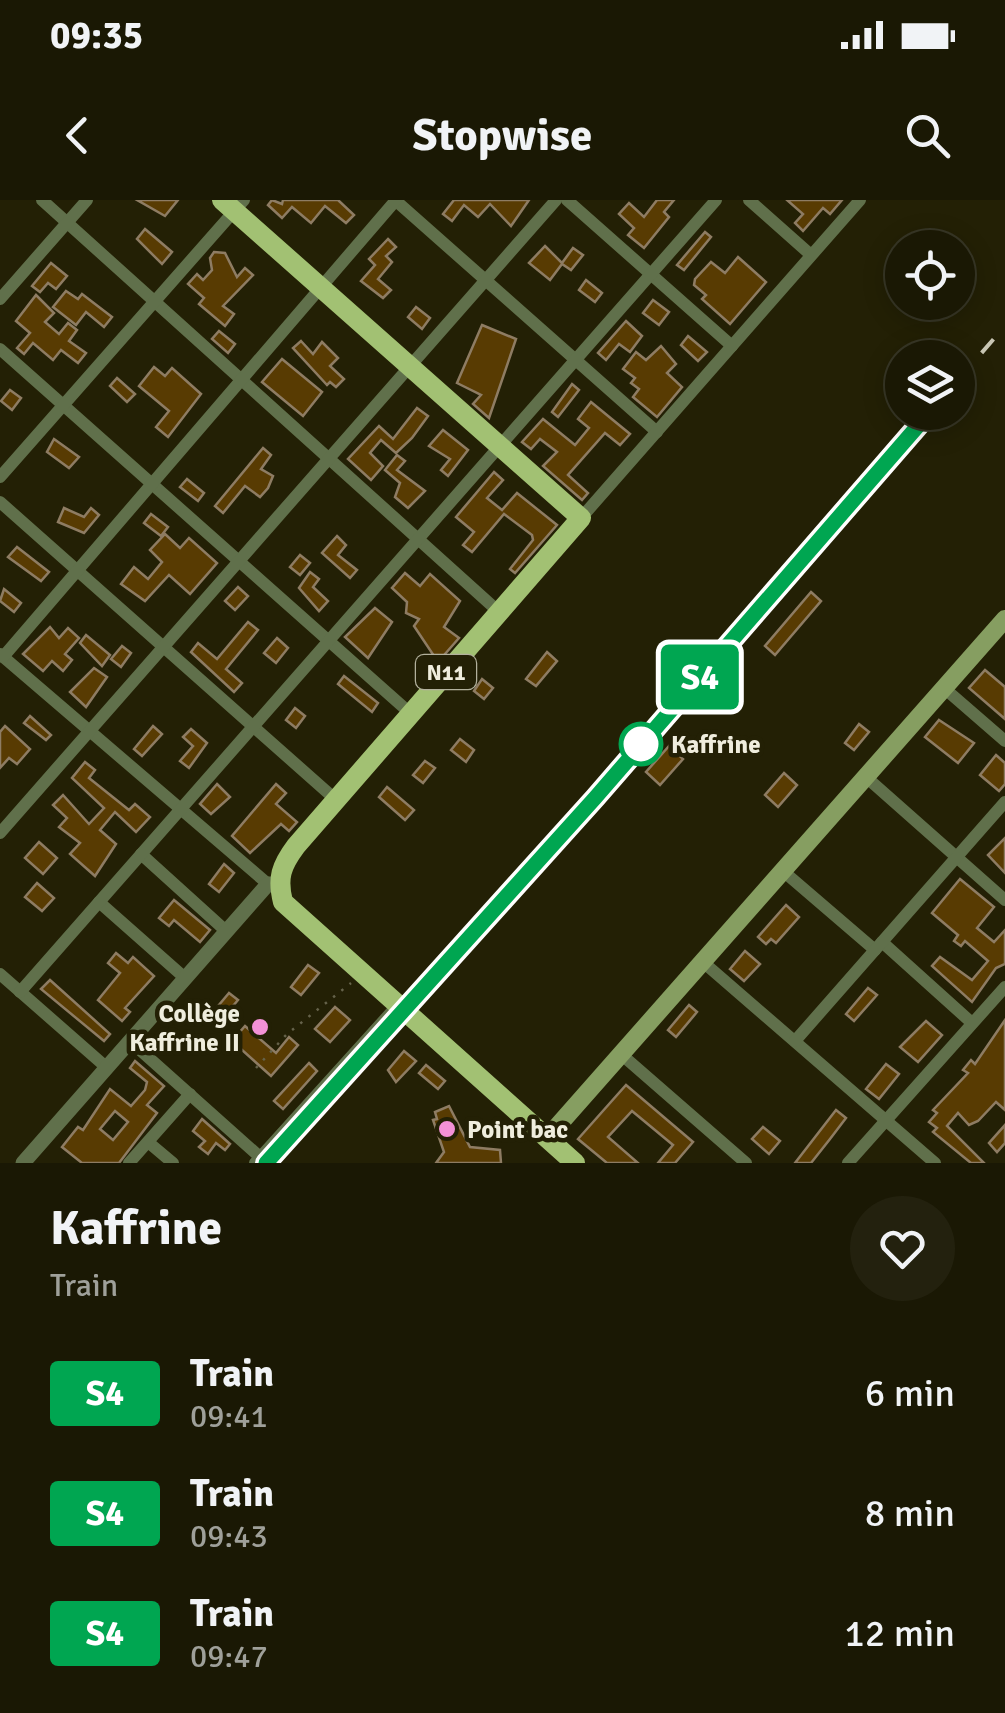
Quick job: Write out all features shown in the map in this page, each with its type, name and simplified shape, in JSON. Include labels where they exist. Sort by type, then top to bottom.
[{"type":"main road","points":[[233,204],[321,288],[581,518]]},
{"type":"main road","name":"N11","points":[[273,884],[283,864],[335,800],[581,518]]},
{"type":"main road","points":[[547,1138],[1005,619]]},
{"type":"main road","points":[[273,884],[282,902],[575,1163]]},
{"type":"street","points":[[42,200],[499,612]]},
{"type":"street","points":[[0,298],[86,200]]},
{"type":"street","points":[[23,1163],[226,931],[273,884],[2,655],[396,200],[657,432]]},
{"type":"street","points":[[3,823],[90,731],[556,200]]},
{"type":"street","points":[[566,200],[732,346]]},
{"type":"street","points":[[20,992],[716,200]]},
{"type":"street","points":[[749,200],[812,255]]},
{"type":"street","points":[[581,518],[860,200]]},
{"type":"street","points":[[0,478],[155,302],[233,204]]},
{"type":"street","points":[[0,349],[410,713]]},
{"type":"street","points":[[0,502],[335,800]]},
{"type":"street","points":[[944,688],[1005,740]]},
{"type":"street","points":[[866,777],[1005,900]]},
{"type":"street","points":[[795,1041],[1005,802]]},
{"type":"street","points":[[141,854],[226,931]]},
{"type":"street","points":[[783,871],[972,1024]]},
{"type":"street","points":[[99,902],[184,978]]},
{"type":"street","points":[[704,962],[935,1163]]},
{"type":"street","points":[[0,974],[106,1067]]},
{"type":"street","points":[[848,1163],[1005,987]]},
{"type":"street","points":[[130,1040],[257,1160],[396,1006]]},
{"type":"street","points":[[622,1054],[746,1163]]},
{"type":"street","points":[[129,1163],[190,1094]]},
{"type":"street","points":[[148,1142],[173,1163]]},
{"type":"path","points":[[256,1068],[287,1034],[362,975]]},
{"type":"building","points":[[137,200],[178,200],[165,216]]},
{"type":"building","points":[[272,200],[282,204],[283,200],[338,200],[354,215],[346,223],[325,206],[311,223],[292,207],[282,218],[268,205]]},
{"type":"building","points":[[454,200],[529,200],[511,226],[490,204],[478,217],[464,205],[452,221],[443,214]]},
{"type":"building","points":[[657,200],[674,200],[664,212],[669,217],[644,248],[628,235],[634,228],[619,214],[629,203],[644,217]]},
{"type":"building","points":[[787,200],[842,200],[830,214],[823,208],[803,231],[795,223],[803,214]]},
{"type":"building","points":[[145,229],[172,252],[162,264],[137,239]]},
{"type":"building","points":[[705,232],[711,237],[684,270],[677,265]]},
{"type":"building","points":[[388,239],[396,247],[386,256],[392,262],[378,279],[391,290],[383,298],[361,281],[375,265],[369,259]]},
{"type":"building","points":[[545,246],[562,263],[573,248],[583,255],[571,270],[562,264],[550,280],[529,263]]},
{"type":"building","points":[[214,252],[225,253],[237,277],[245,268],[253,275],[223,306],[234,314],[225,326],[199,304],[204,298],[188,284],[197,274],[203,280],[212,270],[210,258]]},
{"type":"building","points":[[738,257],[766,282],[730,324],[702,299],[706,295],[694,285],[711,262],[725,273]]},
{"type":"building","points":[[51,263],[67,276],[56,289],[48,283],[40,292],[32,286]]},
{"type":"building","points":[[586,280],[602,293],[595,302],[579,290]]},
{"type":"building","points":[[66,291],[78,299],[82,294],[112,317],[104,327],[86,312],[76,325],[53,307]]},
{"type":"building","points":[[36,295],[54,313],[45,322],[59,334],[68,323],[77,330],[69,341],[86,353],[78,363],[61,350],[53,360],[33,343],[24,354],[17,348],[30,333],[16,321]]},
{"type":"building","points":[[653,300],[669,312],[659,325],[643,313]]},
{"type":"building","points":[[416,307],[430,318],[422,329],[408,317]]},
{"type":"building","points":[[626,321],[642,336],[630,352],[619,344],[606,360],[598,353]]},
{"type":"building","points":[[482,325],[516,339],[489,418],[473,404],[481,395],[457,383]]},
{"type":"building","points":[[219,331],[235,344],[228,353],[212,339]]},
{"type":"building","points":[[688,336],[707,352],[698,361],[681,345]]},
{"type":"building","points":[[301,341],[313,354],[322,342],[338,358],[330,366],[344,379],[336,387],[330,382],[327,385],[293,348]]},
{"type":"building","points":[[661,346],[676,364],[667,373],[682,387],[657,417],[633,397],[639,389],[631,383],[635,378],[623,369],[636,352],[646,360]]},
{"type":"building","points":[[282,359],[322,392],[303,416],[262,382]]},
{"type":"building","points":[[154,367],[165,376],[172,368],[201,394],[168,437],[156,427],[169,411],[139,386]]},
{"type":"building","points":[[117,378],[135,394],[127,402],[110,386]]},
{"type":"building","points":[[572,384],[579,390],[558,417],[552,412]]},
{"type":"building","points":[[10,390],[21,398],[12,410],[1,401]]},
{"type":"building","points":[[591,402],[630,434],[620,445],[605,433],[568,475],[588,493],[582,500],[543,466],[557,452],[540,439],[531,449],[522,442],[543,419],[575,445],[589,428],[578,419]]},
{"type":"building","points":[[417,408],[428,416],[412,438],[396,453],[381,440],[370,453],[383,466],[371,480],[348,459],[379,426],[393,439]]},
{"type":"building","points":[[443,430],[468,450],[448,476],[441,470],[450,459],[429,446]]},
{"type":"building","points":[[54,439],[79,457],[69,468],[47,452]]},
{"type":"building","points":[[263,448],[271,455],[261,469],[273,476],[268,488],[260,497],[245,486],[223,513],[215,506]]},
{"type":"building","points":[[397,455],[405,461],[397,470],[425,491],[408,508],[395,497],[400,483],[385,470]]},
{"type":"building","points":[[494,472],[503,480],[487,498],[502,510],[517,493],[557,525],[515,573],[510,569],[533,540],[532,535],[504,514],[472,552],[463,545],[474,532],[456,517]]},
{"type":"building","points":[[187,479],[204,493],[198,501],[180,487]]},
{"type":"building","points":[[64,508],[84,517],[91,508],[99,515],[84,533],[58,522]]},
{"type":"building","points":[[151,514],[168,527],[161,536],[144,523]]},
{"type":"building","points":[[165,534],[180,548],[189,538],[217,563],[190,594],[169,575],[145,601],[121,584],[134,567],[148,579],[162,562],[150,550]]},
{"type":"building","points":[[337,536],[346,545],[338,555],[357,570],[350,578],[322,553]]},
{"type":"building","points":[[17,547],[49,572],[41,581],[8,557]]},
{"type":"building","points":[[300,555],[310,563],[300,575],[290,567]]},
{"type":"building","points":[[310,572],[319,579],[313,587],[328,601],[319,611],[299,588]]},
{"type":"building","points":[[405,573],[420,586],[430,574],[460,601],[444,627],[459,638],[438,662],[414,626],[419,619],[406,613],[407,602],[392,588]]},
{"type":"building","points":[[238,587],[248,596],[235,610],[225,601]]},
{"type":"building","points":[[4,589],[21,603],[14,612],[0,601]]},
{"type":"building","points":[[811,592],[821,601],[775,655],[765,646]]},
{"type":"building","points":[[375,608],[392,622],[368,658],[345,637]]},
{"type":"building","points":[[248,622],[258,630],[226,669],[242,683],[234,692],[191,652],[198,643],[217,659]]},
{"type":"building","points":[[50,627],[59,638],[68,628],[79,638],[65,654],[72,660],[63,671],[52,661],[43,671],[23,654]]},
{"type":"building","points":[[86,635],[110,655],[102,666],[80,643]]},
{"type":"building","points":[[277,638],[288,648],[276,663],[264,653]]},
{"type":"building","points":[[122,646],[131,653],[121,667],[111,659]]},
{"type":"building","points":[[547,652],[557,661],[536,686],[526,679]]},
{"type":"building","points":[[94,668],[107,677],[86,707],[70,692]]},
{"type":"building","points":[[985,670],[1005,687],[1005,719],[969,688]]},
{"type":"building","points":[[344,676],[378,703],[372,712],[338,684]]},
{"type":"building","points":[[482,679],[493,688],[484,699],[474,691]]},
{"type":"building","points":[[295,708],[305,716],[296,728],[286,720]]},
{"type":"building","points":[[30,716],[51,735],[46,740],[24,723]]},
{"type":"building","points":[[939,720],[974,743],[958,763],[925,737]]},
{"type":"building","points":[[859,724],[869,732],[854,750],[845,743]]},
{"type":"building","points":[[5,726],[30,749],[17,764],[9,758],[0,768],[0,732]]},
{"type":"building","points":[[153,726],[162,734],[142,756],[134,749]]},
{"type":"building","points":[[191,729],[207,743],[189,768],[180,761],[193,746],[183,737]]},
{"type":"building","points":[[460,739],[474,750],[466,762],[451,750]]},
{"type":"building","points":[[669,746],[683,759],[660,785],[646,772]]},
{"type":"building","points":[[996,755],[1005,763],[1005,784],[999,791],[980,775]]},
{"type":"building","points":[[425,761],[435,768],[423,783],[413,775]]},
{"type":"building","points":[[85,762],[95,770],[89,778],[129,810],[135,804],[150,817],[136,832],[115,812],[100,830],[116,844],[95,876],[70,854],[80,843],[59,827],[67,818],[53,805],[63,795],[89,824],[104,808],[72,778]]},
{"type":"building","points":[[784,773],[797,785],[778,807],[765,795]]},
{"type":"building","points":[[217,784],[230,797],[211,814],[200,804]]},
{"type":"building","points":[[276,784],[286,793],[276,804],[297,822],[289,831],[281,824],[250,853],[232,836]]},
{"type":"building","points":[[387,787],[414,810],[405,820],[379,797]]},
{"type":"building","points":[[1005,838],[1005,873],[988,855]]},
{"type":"building","points":[[39,842],[57,858],[43,874],[25,858]]},
{"type":"building","points":[[224,864],[234,873],[219,892],[209,884]]},
{"type":"building","points":[[960,879],[994,907],[977,928],[994,942],[1005,930],[1005,964],[996,968],[972,1002],[932,966],[940,957],[972,980],[988,961],[965,941],[961,946],[954,941],[958,935],[932,913]]},
{"type":"building","points":[[37,883],[54,898],[42,911],[25,897]]},
{"type":"building","points":[[174,900],[210,930],[200,942],[174,920],[169,926],[159,918]]},
{"type":"building","points":[[786,905],[799,917],[776,943],[771,939],[766,944],[758,937]]},
{"type":"building","points":[[745,951],[760,964],[744,981],[730,969]]},
{"type":"building","points":[[116,953],[128,963],[133,957],[154,976],[125,1008],[130,1012],[122,1021],[98,1000],[120,973],[108,963]]},
{"type":"building","points":[[308,965],[319,973],[301,995],[291,987]]},
{"type":"building","points":[[50,980],[110,1034],[104,1041],[41,989]]},
{"type":"building","points":[[868,988],[877,995],[854,1021],[846,1014]]},
{"type":"building","points":[[229,993],[238,1000],[222,1019],[213,1012]]},
{"type":"building","points":[[689,1005],[697,1012],[676,1037],[668,1030]]},
{"type":"building","points":[[335,1007],[350,1020],[330,1042],[315,1029]]},
{"type":"building","points":[[1005,1020],[1005,1110],[996,1102],[978,1121],[969,1125],[958,1113],[947,1126],[984,1163],[971,1163],[933,1132],[937,1128],[929,1122],[937,1113],[933,1110],[968,1073],[963,1070],[971,1060],[975,1064]]},
{"type":"building","points":[[926,1021],[942,1035],[918,1062],[900,1047]]},
{"type":"building","points":[[245,1026],[276,1053],[289,1037],[298,1045],[271,1076],[232,1041]]},
{"type":"building","points":[[404,1051],[416,1061],[396,1082],[388,1070]]},
{"type":"building","points":[[135,1061],[164,1086],[147,1105],[157,1113],[119,1163],[82,1163],[62,1147],[78,1127],[83,1130],[110,1089],[131,1106],[145,1090],[147,1082],[130,1068]],"holes":[[[115,1111],[128,1122],[113,1140],[100,1129]]]},
{"type":"building","points":[[309,1063],[317,1071],[283,1109],[274,1101]]},
{"type":"building","points":[[886,1064],[899,1074],[879,1099],[866,1089]]},
{"type":"building","points":[[426,1065],[445,1081],[438,1089],[419,1073]]},
{"type":"building","points":[[626,1085],[693,1142],[675,1163],[658,1163],[673,1145],[632,1111],[608,1137],[638,1163],[607,1163],[578,1139]]},
{"type":"building","name":"Point bac","points":[[449,1106],[470,1147],[500,1150],[501,1163],[436,1163],[444,1152],[433,1120],[437,1119],[435,1112]]},
{"type":"building","points":[[836,1110],[846,1118],[830,1139],[811,1163],[795,1163]]},
{"type":"building","points":[[202,1119],[230,1144],[225,1150],[216,1143],[208,1154],[199,1147],[205,1141],[193,1131]]},
{"type":"building","points":[[1005,1125],[1005,1143],[997,1152],[989,1143]]},
{"type":"building","points":[[763,1127],[780,1141],[769,1154],[752,1139]]},
{"type":"railway","points":[[975,360],[1005,326]]},
{"type":"railway","points":[[266,1163],[595,798],[914,430]]},
{"type":"train","name":"S4","points":[[266,1163],[595,798],[914,430]]},
{"type":"place","name":"Kaffrine","points":[[641,744]]},
{"type":"place","name":"Collège Kaffrine II","points":[[260,1027]]},
{"type":"place","name":"Point bac","points":[[447,1129]]}]
